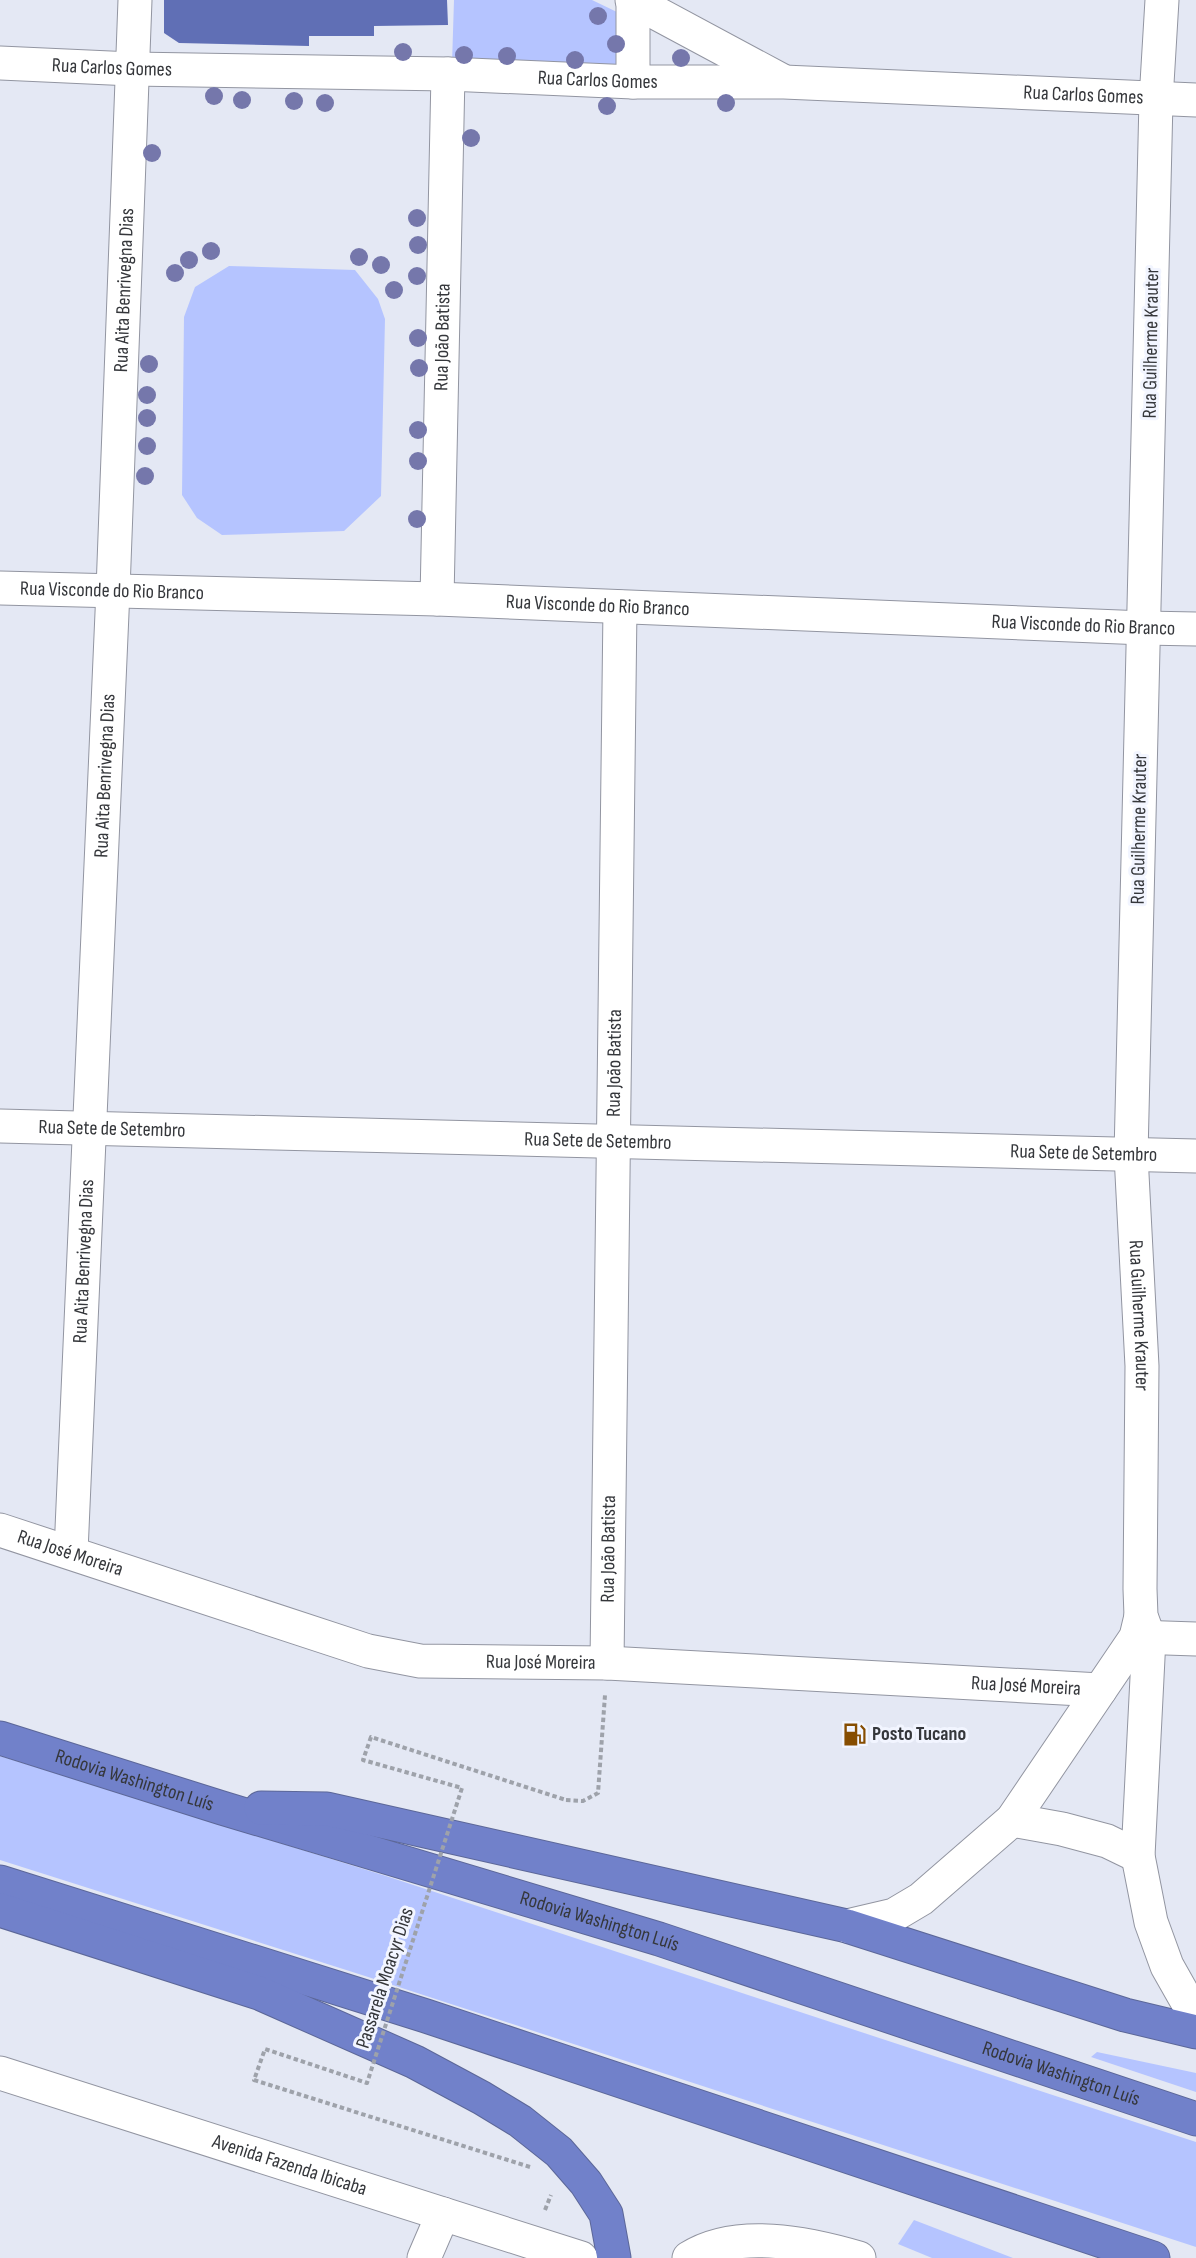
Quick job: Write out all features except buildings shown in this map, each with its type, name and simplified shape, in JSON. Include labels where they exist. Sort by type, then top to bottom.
[{"type":"highway","name":"Rodovia Washington Luís","points":[[0,1738],[222,1808],[659,1939],[1196,2119]]},
{"type":"highway","points":[[222,1808],[327,1809],[847,1926],[1125,2015],[1196,2032]]},
{"type":"highway","points":[[0,1882],[426,2016],[1153,2258]]},
{"type":"highway","points":[[0,1910],[259,1993],[415,2062],[482,2098],[536,2133],[559,2152],[586,2183],[606,2214],[614,2258]]},
{"type":"street","name":"Rua Aita Benrivegna Dias","points":[[71,1552],[91,1129],[135,0]]},
{"type":"street","points":[[633,82],[633,0],[784,82]]},
{"type":"street","name":"Rua Guilherme Krauter","points":[[1162,0],[1156,100],[1131,1155],[1142,1366],[1144,1637],[1137,1856],[1151,1922],[1167,1966],[1188,2003],[1196,2007]]},
{"type":"street","name":"Rua Carlos Gomes","points":[[0,63],[132,69],[448,74],[633,82],[784,82],[1196,100]]},
{"type":"street","name":"Rua João Batista","points":[[437,599],[448,74]]},
{"type":"street","name":"Rua Visconde do Rio Branco","points":[[0,588],[437,599],[1196,629]]},
{"type":"street","name":"Rua João Batista","points":[[607,1664],[620,607]]},
{"type":"street","name":"Rua Sete de Setembro","points":[[0,1126],[1196,1156]]},
{"type":"street","name":"Rua José Moreira","points":[[0,1530],[368,1651],[420,1660],[607,1664],[1100,1690]]},
{"type":"street","points":[[847,1926],[894,1915],[921,1899],[1012,1820],[1100,1690],[1144,1637],[1196,1639]]},
{"type":"street","points":[[1012,1820],[1062,1829],[1107,1841],[1137,1856]]},
{"type":"street","name":"Avenida Fazenda Ibicaba","points":[[0,2073],[581,2258]]},
{"type":"street","points":[[424,2258],[443,2214]]},
{"type":"street","points":[[689,2258],[700,2251],[731,2242],[795,2242],[859,2258]]},
{"type":"path","name":"Passarela Moacyr Dias","points":[[530,2167],[254,2080],[265,2049],[367,2083],[462,1788],[363,1760],[371,1737],[566,1800],[583,1801],[598,1793],[607,1664]]},
{"type":"shaded area","points":[[454,0],[592,0],[619,13],[620,68],[452,64]]},
{"type":"shaded area","points":[[229,266],[355,270],[378,299],[385,319],[381,496],[344,531],[222,535],[197,518],[182,495],[184,317],[195,287]]},
{"type":"shaded area","points":[[0,1756],[386,1876],[1196,2142],[1196,2247],[362,1975],[0,1860]]},
{"type":"shaded area","points":[[1097,2052],[1196,2073],[1196,2092],[1091,2057]]},
{"type":"shaded area","points":[[914,2220],[1013,2258],[932,2258],[898,2244]]},
{"type":"place","name":"Posto Tucano","points":[[854,1734]]}]
